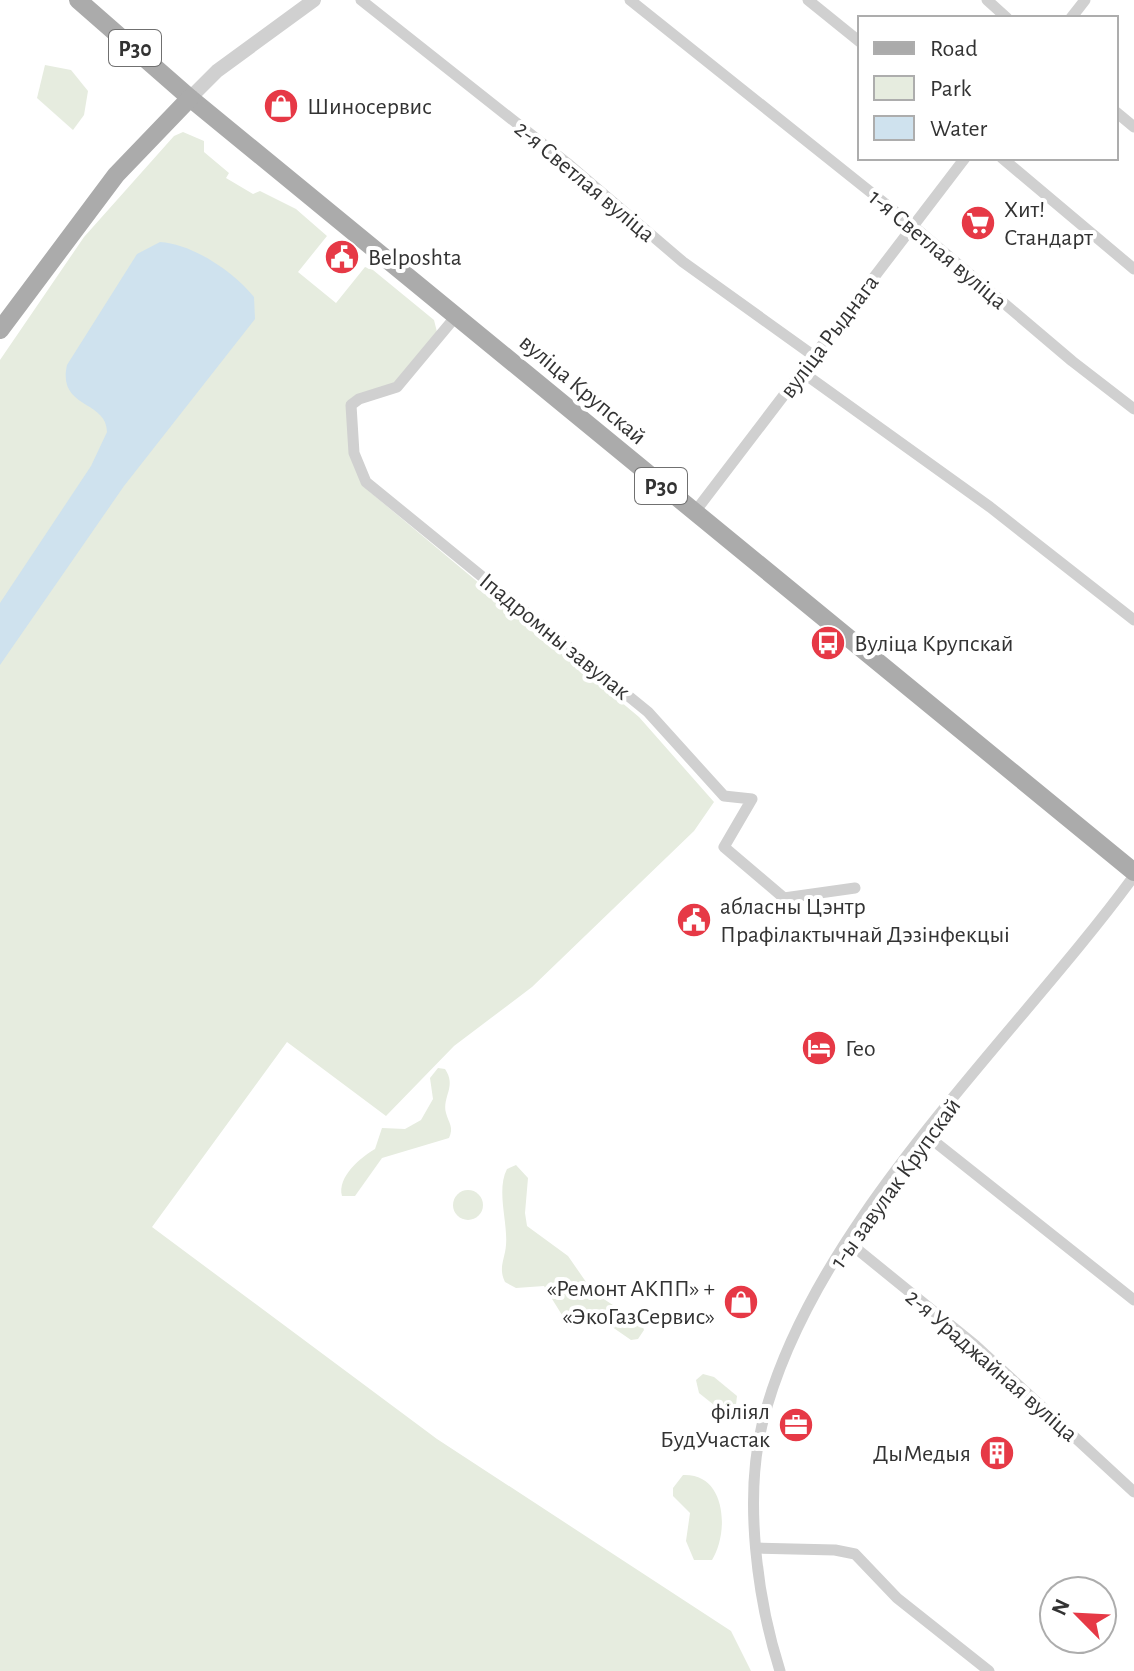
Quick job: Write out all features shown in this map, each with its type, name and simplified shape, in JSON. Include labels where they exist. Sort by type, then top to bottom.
[{"type":"main road","name":"вуліца Крупскай","points":[[78,0],[190,98],[1134,874]]},
{"type":"main road","points":[[0,330],[116,175],[190,98]]},
{"type":"street","points":[[190,98],[217,71],[314,0]]},
{"type":"street","name":"2-я Светлая вуліца","points":[[361,0],[567,163],[683,262],[814,356]]},
{"type":"street","name":"1-я Светлая вуліца","points":[[630,0],[913,226],[1072,361],[1134,409]]},
{"type":"street","points":[[808,0],[858,40]]},
{"type":"street","points":[[987,0],[1005,16]]},
{"type":"street","points":[[1073,16],[1085,0]]},
{"type":"street","points":[[1118,114],[1134,127]]},
{"type":"street","name":"вуліца Рыднага","points":[[694,513],[963,160]]},
{"type":"street","points":[[1004,160],[1134,269]]},
{"type":"street","name":"Іпадромны завулак","points":[[457,315],[397,387],[359,399],[351,405],[354,453],[366,482],[648,712],[724,796],[752,799],[724,847],[784,898],[855,888]]},
{"type":"street","points":[[802,372],[990,507],[1134,620]]},
{"type":"street","name":"1-ы завулак Крупскай","points":[[780,1671],[767,1631],[757,1548],[754,1475],[767,1405],[804,1317],[847,1241],[925,1134],[1134,874]]},
{"type":"street","points":[[925,1134],[1134,1300]]},
{"type":"street","name":"2-я Ураджайная вуліца","points":[[847,1241],[975,1345],[1134,1492]]},
{"type":"street","points":[[757,1548],[835,1550],[855,1554],[897,1598],[989,1671]]},
{"type":"green space","points":[[45,65],[71,70],[88,91],[84,115],[73,130],[37,98]]},
{"type":"green space","points":[[183,132],[204,141],[204,152],[229,173],[226,178],[253,194],[260,191],[296,209],[327,236],[298,272],[336,303],[365,267],[373,270],[434,320],[438,336],[403,382],[365,398],[349,415],[370,492],[639,717],[714,802],[694,831],[532,987],[454,1046],[386,1116],[287,1042],[152,1227],[437,1439],[731,1631],[751,1671],[0,1671],[0,360],[84,237],[174,136]]},
{"type":"green space","points":[[438,1068],[445,1069],[450,1081],[445,1107],[451,1128],[449,1138],[382,1158],[355,1196],[342,1196],[346,1175],[375,1149],[382,1128],[405,1129],[421,1120],[433,1099],[430,1078]]},
{"type":"green space","points":[[516,1165],[528,1178],[527,1226],[568,1256],[593,1292],[642,1324],[644,1330],[638,1339],[631,1340],[592,1313],[574,1318],[562,1315],[544,1286],[516,1288],[505,1282],[502,1272],[506,1236],[502,1186],[507,1169]]},
{"type":"green space","points":[[468,1190],[478,1195],[483,1205],[478,1215],[468,1220],[458,1215],[453,1205],[458,1195]]},
{"type":"green space","points":[[703,1374],[714,1377],[737,1396],[735,1413],[724,1413],[699,1393],[696,1380]]},
{"type":"green space","points":[[683,1475],[698,1477],[716,1494],[722,1521],[721,1535],[712,1560],[694,1560],[686,1541],[690,1513],[673,1496],[673,1488]]},
{"type":"water","points":[[160,242],[199,254],[236,278],[254,297],[255,319],[124,486],[0,665],[0,603],[91,466],[107,432],[99,414],[69,390],[67,365],[137,254]]},
{"type":"place","name":"Шиносервис","points":[[281,106]]},
{"type":"place","name":"Хит! Стандарт","points":[[978,223]]},
{"type":"place","name":"Belposhta","points":[[342,257]]},
{"type":"place","name":"Вуліца Крупскай","points":[[828,643]]},
{"type":"place","name":"абласны Цэнтр Прафілактычнай Дэзінфекцыі","points":[[694,920]]},
{"type":"place","name":"Гео","points":[[819,1048]]},
{"type":"place","name":"«Ремонт АКПП» + «ЭкоГазСервис»","points":[[741,1302]]},
{"type":"place","name":"філіял БудУчастак","points":[[796,1425]]},
{"type":"place","name":"ДыМедыя","points":[[997,1453]]}]
